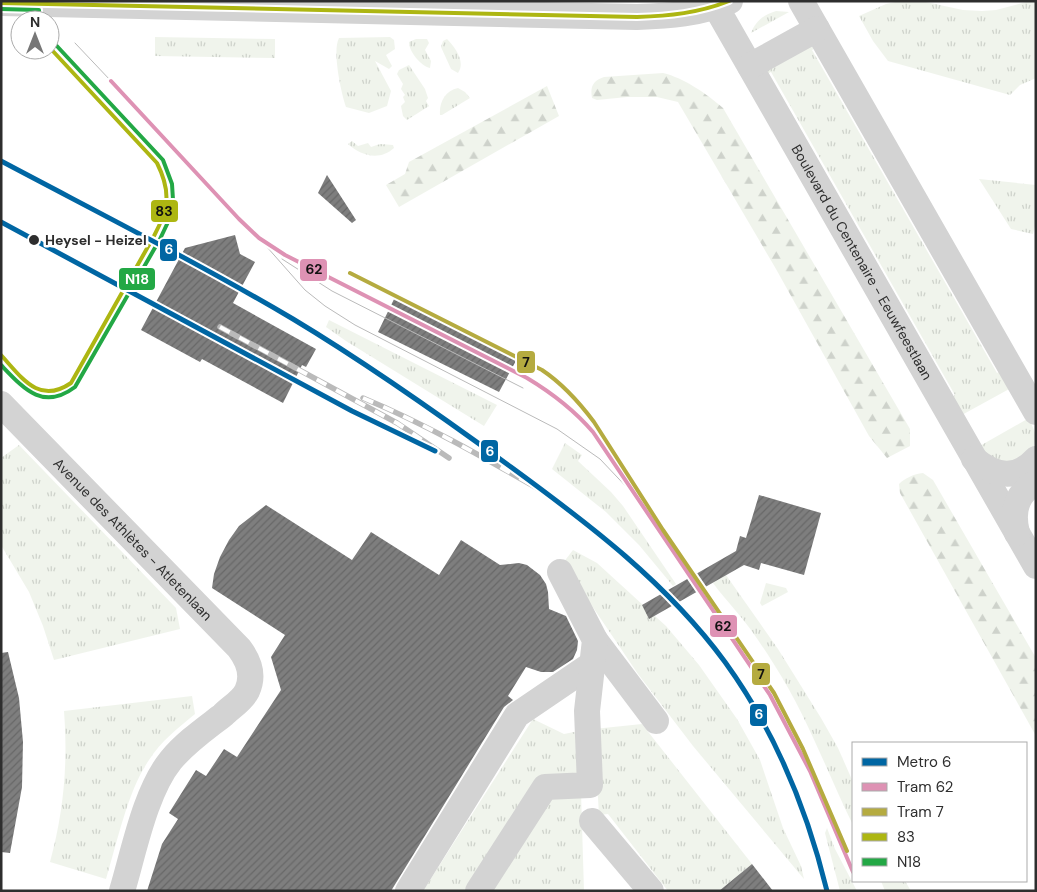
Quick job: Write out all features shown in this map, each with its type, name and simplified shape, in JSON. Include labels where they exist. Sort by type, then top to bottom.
[{"type":"street","points":[[801,1],[1036,412]]},
{"type":"street","points":[[1,3],[670,16],[691,14],[723,4]]},
{"type":"street","name":"Boulevard du Centenaire - Eeuwfeestlaan","points":[[723,4],[750,66],[1036,566]]},
{"type":"street","points":[[750,66],[817,29]]},
{"type":"street","name":"Avenue des Athlètes - Atletenlaan","points":[[1,404],[239,648],[250,667],[250,681],[241,700],[182,748],[161,775],[147,807],[122,891]]},
{"type":"street","points":[[974,459],[986,468],[1004,474],[1023,470],[1036,459]]},
{"type":"street","name":"Boulevard du Centenaire - Eeuwfeestlaan","points":[[1018,535],[1014,521],[1015,509],[1024,492],[1036,483]]},
{"type":"street","points":[[560,572],[594,652],[656,721]]},
{"type":"street","points":[[408,891],[517,715],[594,652]]},
{"type":"street","points":[[478,891],[545,786],[590,785],[587,711],[594,652]]},
{"type":"street","points":[[592,821],[651,891]]},
{"type":"green space","points":[[900,1],[921,1],[963,10],[982,11],[996,10],[1036,1],[1036,78],[1020,85],[1010,95],[888,61],[873,41],[859,16],[886,4]]},
{"type":"green space","points":[[776,11],[789,12],[751,33],[760,19]]},
{"type":"green space","points":[[155,37],[275,39],[275,58],[155,56]]},
{"type":"green space","points":[[390,37],[394,40],[395,49],[386,55],[392,66],[389,69],[375,61],[391,91],[387,106],[369,113],[346,107],[337,62],[336,52],[339,38]]},
{"type":"green space","points":[[416,39],[427,39],[429,43],[425,50],[431,61],[430,68],[419,62],[411,50],[409,42]]},
{"type":"green space","points":[[447,39],[456,50],[460,60],[461,64],[458,73],[451,69],[441,47],[443,41]]},
{"type":"green space","points":[[808,43],[817,47],[812,50],[997,373],[1002,370],[1011,388],[960,416],[950,399],[955,395],[771,72],[766,75],[766,67]]},
{"type":"green space","points":[[409,65],[425,89],[428,98],[426,101],[429,106],[407,120],[403,116],[401,106],[405,102],[403,97],[405,95],[401,89],[403,84],[397,74],[399,70]]},
{"type":"green space","points":[[663,73],[695,87],[723,108],[910,429],[910,446],[887,458],[869,436],[776,269],[678,102],[657,97],[597,100],[592,98],[591,90],[593,84],[604,77]]},
{"type":"green space","points":[[547,86],[559,116],[399,207],[386,185],[405,174],[409,162]]},
{"type":"green space","points":[[458,88],[470,98],[440,115],[442,102],[446,94]]},
{"type":"green space","points":[[352,141],[358,146],[368,143],[371,147],[380,144],[393,145],[394,148],[383,155],[365,154],[348,144]]},
{"type":"green space","points":[[979,179],[1036,185],[1036,222],[1033,234],[1011,229]]},
{"type":"green space","points":[[329,320],[497,405],[484,426],[346,341],[326,327]]},
{"type":"green space","points":[[1029,418],[1036,435],[1033,451],[1005,468],[978,447]]},
{"type":"green space","points":[[565,443],[582,455],[578,461],[623,506],[676,584],[673,586],[639,545],[606,512],[552,469]]},
{"type":"green space","points":[[19,445],[176,608],[180,629],[54,660],[29,592],[1,545],[1,458]]},
{"type":"green space","points":[[923,473],[933,480],[1036,658],[1036,736],[900,493],[899,484],[901,482],[916,474]]},
{"type":"green space","points":[[573,550],[597,563],[666,626],[699,665],[737,719],[760,760],[783,828],[801,866],[804,879],[693,746],[638,674],[563,563]]},
{"type":"green space","points":[[726,575],[778,649],[821,718],[838,748],[852,780],[852,823],[807,724],[786,685],[751,630],[713,583]]},
{"type":"green space","points":[[766,583],[786,588],[788,592],[762,606],[760,603]]},
{"type":"green space","points":[[192,696],[195,714],[159,747],[149,760],[135,786],[106,879],[50,862],[59,824],[64,787],[64,711]]},
{"type":"green space","points":[[533,719],[564,734],[579,731],[582,778],[541,780],[470,891],[423,891]]},
{"type":"green space","points":[[642,724],[752,864],[719,891],[668,891],[608,814],[599,815],[594,729]]},
{"type":"green space","points":[[581,792],[584,891],[485,891],[547,795]]},
{"type":"green space","points":[[827,828],[835,849],[857,891],[840,891],[825,833]]},
{"type":"green space","points":[[881,882],[906,882],[911,891],[885,891]]},
{"type":"building","points":[[327,175],[356,220],[352,223],[318,193]]},
{"type":"building","points":[[235,235],[240,254],[255,262],[233,303],[316,349],[306,367],[302,365],[283,403],[202,359],[200,362],[141,330],[185,248]]},
{"type":"building","points":[[396,295],[518,357],[499,392],[378,332]]},
{"type":"building","points":[[759,495],[821,513],[804,575],[761,563],[759,570],[744,565],[649,619],[642,605],[736,551],[740,536],[746,538]]},
{"type":"building","points":[[266,505],[352,560],[371,532],[439,575],[461,540],[500,565],[519,563],[527,565],[540,575],[546,584],[549,609],[566,616],[578,641],[573,659],[553,672],[541,672],[526,667],[508,696],[513,700],[504,707],[391,891],[147,891],[162,844],[178,819],[169,813],[196,770],[206,776],[224,749],[237,757],[281,690],[271,657],[285,635],[212,588],[214,574],[220,557],[229,540],[239,526]]},
{"type":"building","points":[[8,652],[19,698],[23,742],[22,787],[10,853],[1,852],[1,653]]},
{"type":"building","points":[[752,864],[773,891],[719,891]]},
{"type":"tram line","points":[[75,43],[111,81]]},
{"type":"tram line","name":"62","points":[[111,81],[239,219],[259,238],[285,255],[527,378],[562,402],[586,424],[770,695],[810,771],[852,870]]},
{"type":"tram line","points":[[259,238],[305,290],[325,306],[355,325],[557,429],[600,459],[636,497]]},
{"type":"tram line","points":[[282,259],[332,291],[523,388]]},
{"type":"tram line","name":"7","points":[[350,273],[542,370],[564,387],[582,407],[594,422],[663,530],[774,693],[803,749],[847,851]]},
{"type":"tram line","points":[[688,574],[733,623]]},
{"type":"railway","points":[[220,327],[397,423],[449,458]]},
{"type":"railway","points":[[363,398],[434,431],[549,495]]},
{"type":"metro line","name":"6","points":[[1,161],[148,238],[321,336],[404,390],[569,510],[626,556],[678,606],[702,633],[743,688],[774,743],[787,772],[810,830],[827,891]]},
{"type":"metro line","name":"6","points":[[1,222],[352,411],[435,451]]},
{"type":"transit line","name":"83","points":[[1,3],[637,17],[684,13],[729,1]]},
{"type":"transit line","name":"N18","points":[[1,9],[39,10]]},
{"type":"transit line","name":"N18","points":[[1,365],[26,389],[44,397],[64,394],[75,387],[160,239],[169,220],[173,200],[172,184],[163,160],[60,49]]},
{"type":"transit line","name":"83","points":[[1,355],[24,380],[40,390],[60,389],[71,383],[154,236],[165,208],[165,182],[157,163],[60,59]]},
{"type":"place","name":"Heysel - Heizel","points":[[34,240]]}]
